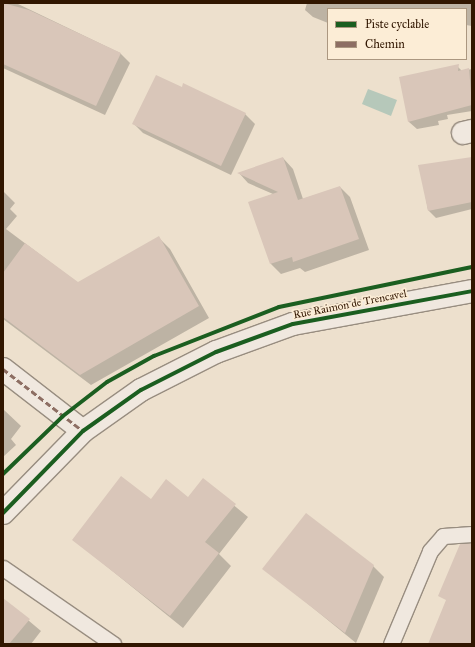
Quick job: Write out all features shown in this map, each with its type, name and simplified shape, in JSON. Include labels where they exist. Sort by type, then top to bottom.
[{"type":"street","name":"Rue Raimon de Trencavel","points":[[3,513],[83,431],[141,390],[223,349],[294,324],[472,291]]},
{"type":"street","points":[[3,369],[83,431]]},
{"type":"lane","points":[[391,644],[430,551],[443,536],[472,534]]},
{"type":"lane","points":[[3,568],[113,644]]},
{"type":"shaded area","points":[[368,89],[397,100],[391,116],[362,104]]},
{"type":"building","points":[[3,3],[29,10],[121,53],[96,106],[3,64]]},
{"type":"building","points":[[459,64],[458,71],[469,68],[472,105],[408,122],[399,77]]},
{"type":"building","points":[[156,75],[182,87],[183,83],[246,113],[221,166],[132,124]]},
{"type":"building","points":[[283,157],[298,200],[340,186],[359,239],[293,262],[292,257],[270,264],[248,202],[278,192],[237,173]]},
{"type":"building","points":[[472,157],[472,202],[428,211],[418,165]]},
{"type":"building","points":[[159,236],[199,306],[80,375],[3,317],[3,273],[25,243],[78,282]]},
{"type":"building","points":[[121,476],[151,499],[166,479],[188,497],[203,478],[236,504],[205,542],[219,553],[170,616],[72,540]]},
{"type":"building","points":[[306,513],[374,565],[345,633],[262,569]]},
{"type":"building","points":[[472,543],[472,644],[428,644],[446,600],[438,596],[460,544]]},
{"type":"building","points":[[3,598],[30,619],[9,644],[3,644]]},
{"type":"marked path","points":[[3,369],[83,431]]},
{"type":"cycle path","points":[[3,474],[63,416],[107,382],[154,356],[279,307],[472,267]]},
{"type":"cycle path","points":[[3,513],[83,431],[141,390],[216,352],[293,324],[472,291]]}]
